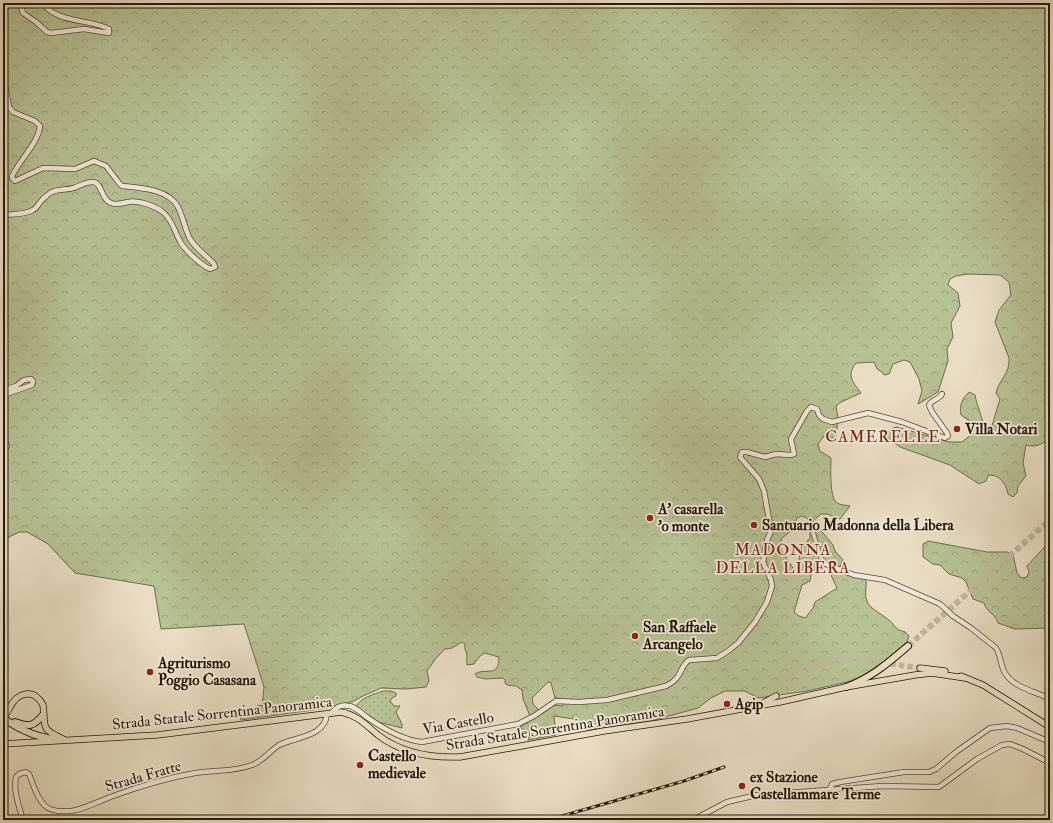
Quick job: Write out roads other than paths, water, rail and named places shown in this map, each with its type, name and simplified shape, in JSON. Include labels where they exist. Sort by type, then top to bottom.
[{"type":"highway","points":[[846,687],[877,673],[908,646]]},
{"type":"highway","points":[[4,719],[26,726],[37,722],[43,715]]},
{"type":"highway","points":[[4,719],[22,730],[38,736],[63,740]]},
{"type":"main road","points":[[920,668],[948,672],[983,685],[1050,727]]},
{"type":"main road","name":"Strada Statale Sorrentina Panoramica","points":[[3,744],[157,734],[341,712],[356,717],[379,736],[400,747],[419,754],[440,758],[468,756],[604,731],[680,720],[797,699],[846,687],[923,674],[943,674],[965,678]]},
{"type":"main road","points":[[4,719],[15,699],[20,695],[31,695],[41,700],[44,705],[43,715],[45,727],[48,731],[63,740]]},
{"type":"main road","points":[[754,707],[776,696]]},
{"type":"street","points":[[20,3],[23,13],[47,32],[55,33],[84,29],[108,32],[109,29],[104,26],[76,20],[51,12],[43,3]]},
{"type":"street","points":[[57,3],[69,3]]},
{"type":"street","points":[[103,3],[114,5],[117,3]]},
{"type":"street","points":[[3,74],[9,107],[13,112],[35,121],[40,126],[38,136],[12,175],[12,178],[15,180],[43,168],[75,169],[94,161],[101,163],[106,166],[122,186],[154,192],[167,196],[172,200],[177,205],[189,237],[195,246],[214,264],[215,267],[210,269],[205,267],[189,253],[180,242],[170,220],[164,212],[140,203],[129,202],[122,204],[111,204],[102,194],[99,185],[94,182],[83,183],[75,188],[52,192],[41,200],[38,206],[33,210],[25,213],[3,215]]},
{"type":"street","points":[[3,390],[16,386],[24,380],[31,378],[34,381],[32,385],[3,395]]},
{"type":"street","name":"Via Castello","points":[[329,714],[342,705],[354,708],[388,730],[413,741],[422,742],[518,724],[534,716],[556,701],[579,702],[607,700],[666,686],[674,682],[679,677],[686,662],[689,660],[717,658],[738,643],[755,622],[768,602],[772,586],[763,562],[767,540],[771,531],[764,491],[759,479],[740,457],[742,452],[765,457],[776,454],[794,454],[791,439],[807,410],[812,407],[817,409],[819,415],[823,419],[832,422],[868,413],[902,422],[945,438],[948,436],[947,433],[932,412],[929,405],[933,401],[937,400],[942,394]]},
{"type":"street","points":[[3,440],[7,446],[3,451]]},
{"type":"street","points":[[3,497],[3,504]]},
{"type":"street","points":[[823,563],[854,575],[885,580],[940,604],[953,616],[998,650],[1002,666],[1011,681],[1050,700]]},
{"type":"street","name":"Strada Fratte","points":[[23,820],[18,803],[15,781],[16,776],[23,772],[28,774],[46,808],[53,810],[78,811],[113,796],[145,785],[177,777],[255,764],[278,746],[305,736],[318,729],[329,714]]},
{"type":"street","points":[[830,789],[832,784],[840,782],[904,772],[930,772],[936,770],[956,752],[990,728],[1007,726],[1017,728],[1050,742]]},
{"type":"street","points":[[693,820],[727,802],[757,795],[882,786],[939,787],[977,759],[1002,745],[1010,744],[1050,763]]},
{"type":"tunnel","points":[[908,646],[1050,520]]},
{"type":"tunnel","points":[[776,696],[791,677],[805,668],[820,663],[853,660],[920,668]]},
{"type":"railway","points":[[548,820],[684,781],[724,767]]},
{"type":"place","name":"Villa Notari","points":[[957,429]]},
{"type":"place","name":"A' casarella 'o monte","points":[[650,518]]},
{"type":"place","name":"Santuario Madonna della Libera","points":[[754,525]]},
{"type":"place","name":"San Raffaele Arcangelo","points":[[635,636]]},
{"type":"place","name":"Agriturismo Poggio Casasana","points":[[150,672]]},
{"type":"place","name":"Agip","points":[[727,704]]},
{"type":"place","name":"Castello medievale","points":[[360,765]]},
{"type":"place","name":"ex Stazione Castellammare Terme","points":[[742,786]]},
{"type":"district","name":"CAMERELLE","points":[[883,436]]},
{"type":"district","name":"MADONNA DELLA LIBERA","points":[[783,558]]}]
